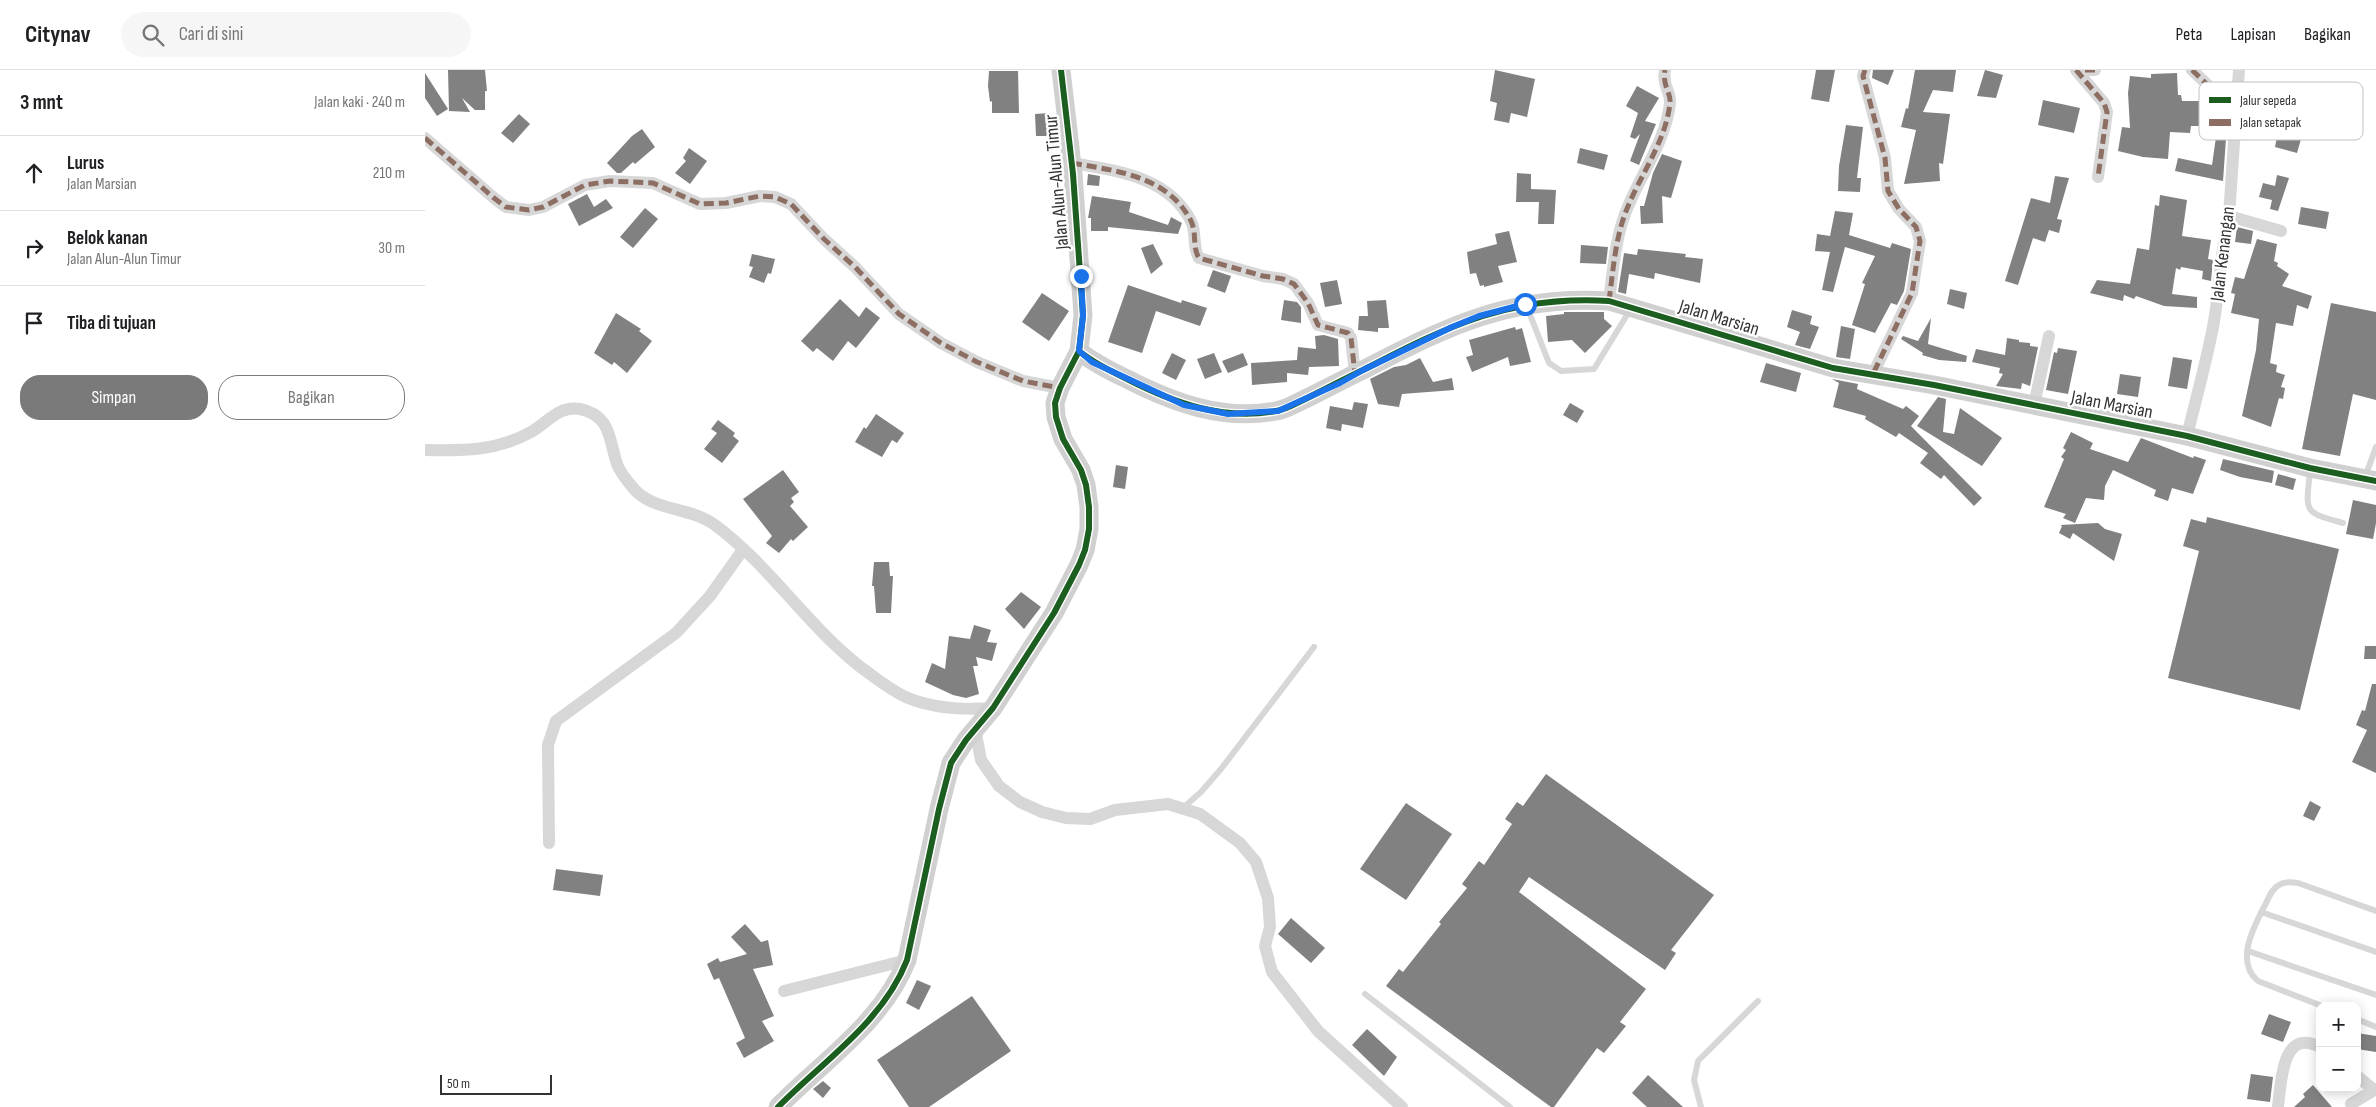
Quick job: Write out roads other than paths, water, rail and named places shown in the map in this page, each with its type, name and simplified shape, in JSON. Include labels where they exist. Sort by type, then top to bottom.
[{"type":"street","name":"Jalan Alun-Alun Timur","points":[[778,1107],[840,1049],[887,1001],[900,979],[907,960],[945,780],[951,764],[975,729],[993,708],[1054,613],[1067,590],[1085,550],[1089,507],[1086,485],[1081,470],[1063,439],[1056,417],[1055,403],[1079,351],[1083,316],[1072,163],[1061,70]]},
{"type":"street","points":[[1609,301],[1618,242],[1625,214],[1646,170],[1670,102],[1665,87],[1665,70]]},
{"type":"street","points":[[1865,70],[1863,76],[1885,158],[1888,191],[1899,209],[1916,227],[1920,241],[1912,292],[1872,376]]},
{"type":"street","points":[[2076,70],[2104,103],[2107,112],[2098,177]]},
{"type":"street","points":[[2085,70],[2095,70]]},
{"type":"street","points":[[2193,70],[2206,82]]},
{"type":"street","points":[[425,138],[494,198],[506,207],[516,210],[543,207],[585,185],[610,181],[653,183],[700,204],[727,203],[760,196],[775,197],[791,204],[855,267],[899,314],[934,338],[977,362],[1023,381],[1061,388]]},
{"type":"street","name":"Jalan Kenangan","points":[[2187,436],[2213,327],[2224,239],[2229,216],[2235,140]]},
{"type":"street","points":[[1072,163],[1156,183],[1179,201],[1190,218],[1195,229],[1195,249],[1199,258],[1263,276],[1283,279],[1294,284],[1309,304],[1318,325],[1348,333],[1351,338],[1355,374]]},
{"type":"street","points":[[2229,216],[2281,231]]},
{"type":"street","name":"Jalan Marsian","points":[[1079,351],[1092,362],[1184,405],[1228,414],[1278,411],[1452,327],[1479,316],[1525,304],[1581,299],[1609,301],[1833,368],[1934,385],[2187,436],[2310,468],[2370,480]]},
{"type":"street","points":[[2034,405],[2049,336]]},
{"type":"street","points":[[425,450],[474,451],[493,447],[515,440],[533,431],[565,409],[580,409],[596,415],[602,420],[611,437],[618,466],[634,490],[649,500],[701,516],[716,526],[742,551],[757,562],[815,626],[848,658],[885,685],[907,698],[964,710],[993,708]]},
{"type":"street","points":[[549,842],[548,745],[556,721],[676,633],[710,596],[742,551]]},
{"type":"street","points":[[975,729],[981,760],[999,786],[1020,802],[1042,812],[1067,818],[1090,819],[1115,810],[1154,804],[1168,804],[1184,807],[1200,814],[1240,843],[1256,862],[1268,898],[1270,927],[1265,946],[1272,972],[1318,1031],[1402,1107]]},
{"type":"street","points":[[784,991],[907,960]]},
{"type":"street","points":[[2278,1107],[2287,1056],[2293,1046],[2300,1042],[2309,1042],[2318,1047]]},
{"type":"street","points":[[2351,1104],[2375,1090],[2361,1079]]},
{"type":"lane","points":[[1525,304],[1547,361],[1561,371],[1594,369],[1631,307]]},
{"type":"lane","points":[[2370,480],[2376,447]]},
{"type":"lane","points":[[2310,468],[2307,506],[2315,516],[2343,523]]},
{"type":"lane","points":[[1184,807],[1221,770],[1315,647]]},
{"type":"lane","points":[[2316,1004],[2258,981],[2249,969],[2248,951],[2252,930],[2273,891],[2278,885],[2291,882],[2376,911]]},
{"type":"lane","points":[[2261,912],[2376,952]]},
{"type":"lane","points":[[2248,951],[2376,995]]},
{"type":"lane","points":[[1365,994],[1510,1107]]},
{"type":"lane","points":[[1701,1107],[1694,1080],[1698,1061],[1759,1001]]},
{"type":"lane","points":[[2361,1021],[2376,1027]]}]
